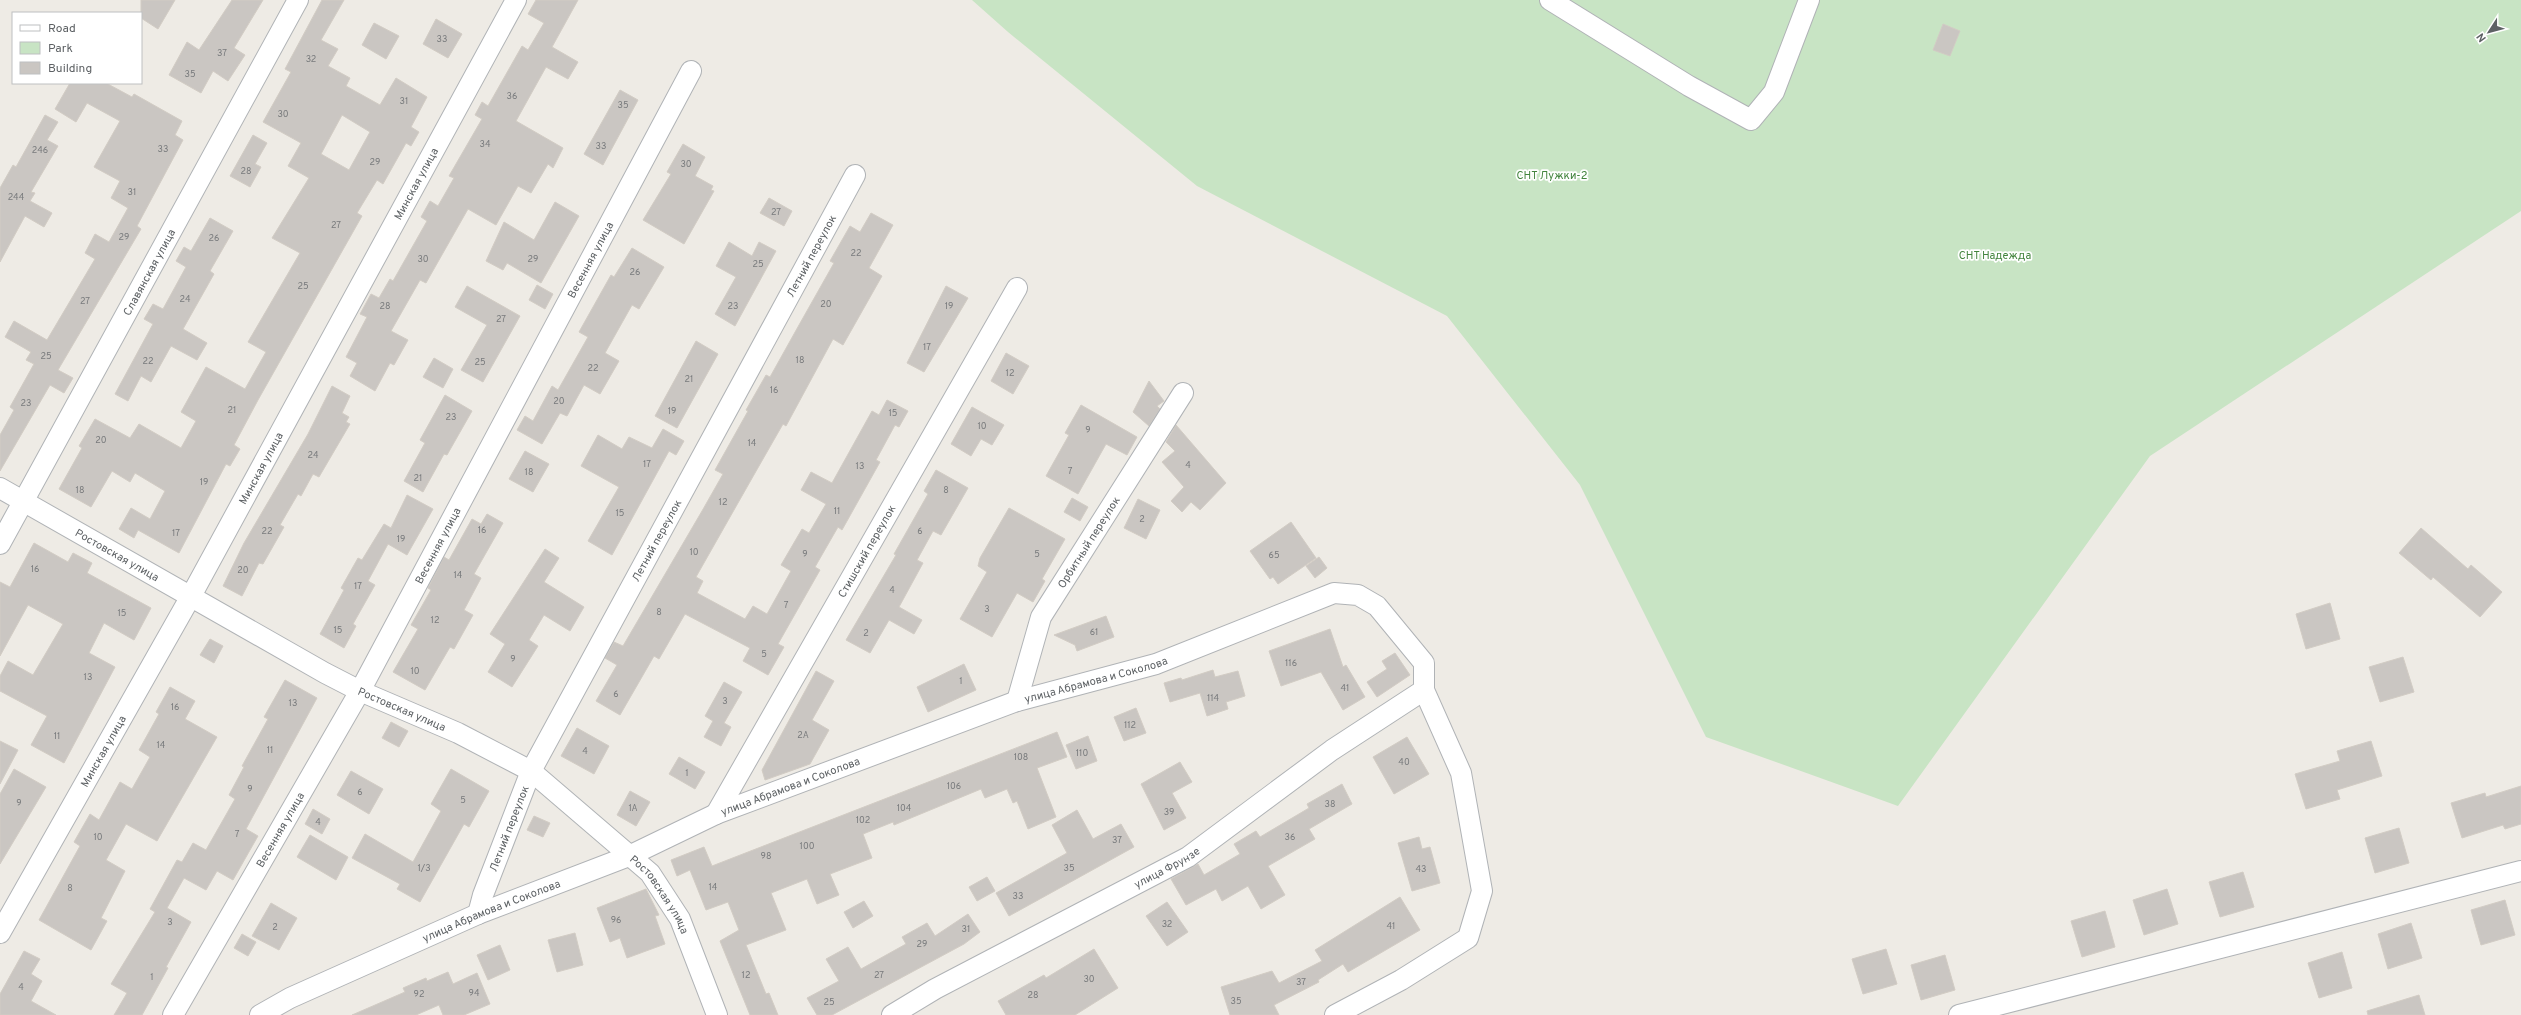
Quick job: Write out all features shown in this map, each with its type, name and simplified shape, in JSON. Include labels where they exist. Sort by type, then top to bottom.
[{"type":"street","name":"Славянская улица","points":[[0,544],[298,0]]},
{"type":"street","name":"Минская улица","points":[[0,933],[191,596],[516,0]]},
{"type":"street","points":[[1550,0],[1689,86],[1752,120],[1774,92],[1809,0]]},
{"type":"street","name":"Весенняя улица","points":[[174,1015],[360,691],[691,71]]},
{"type":"street","name":"Летний переулок","points":[[478,914],[483,895],[531,771],[855,175]]},
{"type":"street","name":"Стишский переулок","points":[[716,814],[1017,288]]},
{"type":"street","name":"Орбитный переулок","points":[[1017,701],[1041,617],[1183,393]]},
{"type":"street","name":"Ростовская улица","points":[[0,488],[360,691],[458,733],[531,771],[650,873],[680,919],[717,1015]]},
{"type":"street","name":"улица Абрамова и Соколова","points":[[260,1015],[290,998],[478,914],[629,856],[716,814],[1017,701],[1156,664],[1334,593],[1358,595],[1377,606],[1424,663],[1424,690]]},
{"type":"street","points":[[1335,1015],[1400,980],[1468,938],[1482,891],[1461,773],[1424,690]]},
{"type":"street","name":"улица Фрунзе","points":[[892,1015],[936,988],[1188,857],[1332,750],[1424,690]]},
{"type":"street","points":[[1959,1015],[2521,871]]},
{"type":"green space","name":"СНТ Надежда","points":[[972,0],[2521,0],[2521,211],[2150,456],[1898,806],[1706,737],[1580,485],[1447,316],[1197,186],[1008,32]]},
{"type":"building","points":[[141,0],[175,0],[158,29],[142,19]]},
{"type":"building","points":[[232,0],[263,0],[234,48],[245,55],[228,81],[213,71],[201,93],[169,75],[187,42],[199,50]]},
{"type":"building","points":[[322,0],[344,0],[321,40],[338,49],[328,66],[350,78],[346,86],[380,105],[396,78],[427,97],[411,127],[419,132],[411,146],[406,143],[383,184],[377,180],[357,213],[362,216],[234,445],[240,449],[230,466],[226,464],[179,553],[138,530],[134,538],[119,529],[131,508],[150,519],[165,491],[135,473],[130,482],[112,471],[91,507],[59,489],[82,448],[79,446],[95,419],[130,438],[139,424],[181,448],[196,421],[181,412],[206,367],[245,389],[266,352],[248,342],[300,253],[272,238],[309,178],[288,166],[301,143],[263,122],[291,72],[285,69]],"holes":[[[342,115],[370,132],[349,170],[321,154]]]},
{"type":"building","points":[[536,0],[578,0],[552,47],[578,62],[568,79],[546,67],[516,121],[563,148],[553,168],[548,164],[531,193],[518,186],[496,225],[468,209],[426,283],[420,280],[391,331],[408,340],[394,365],[390,363],[375,391],[350,376],[357,363],[346,357],[367,317],[360,314],[371,294],[379,298],[390,279],[393,281],[427,221],[421,217],[430,201],[438,206],[454,178],[449,176],[482,119],[475,115],[482,102],[488,106],[522,46],[528,50],[544,23],[528,14]]},
{"type":"building","points":[[436,19],[462,34],[448,58],[423,44]]},
{"type":"building","points":[[374,23],[399,36],[386,59],[362,45]]},
{"type":"building","points":[[1943,24],[1960,31],[1950,56],[1933,50]]},
{"type":"building","points":[[69,84],[108,84],[132,97],[134,94],[182,121],[175,135],[183,140],[137,226],[141,229],[58,370],[73,378],[64,393],[50,385],[0,471],[0,435],[14,410],[10,407],[34,364],[26,360],[31,352],[5,337],[14,321],[47,340],[95,259],[85,253],[95,234],[109,242],[128,208],[111,198],[120,181],[94,167],[120,121],[87,103],[76,122],[55,109]]},
{"type":"building","points":[[620,90],[638,100],[603,165],[584,154]]},
{"type":"building","points":[[45,115],[58,122],[47,140],[58,146],[31,192],[35,193],[30,201],[52,213],[44,227],[25,216],[0,262],[0,188],[13,165],[16,167]]},
{"type":"building","points":[[253,135],[267,143],[255,164],[261,167],[250,187],[230,176]]},
{"type":"building","points":[[683,144],[705,157],[695,176],[713,186],[711,190],[714,191],[684,244],[643,220],[671,174],[667,172]]},
{"type":"building","points":[[769,198],[792,211],[784,226],[760,213]]},
{"type":"building","points":[[555,202],[579,216],[541,283],[507,263],[503,270],[486,261],[504,222],[534,240]]},
{"type":"building","points":[[871,213],[893,225],[869,268],[882,276],[843,345],[833,339],[786,426],[783,424],[696,577],[703,581],[697,593],[745,619],[753,606],[767,614],[791,571],[781,565],[802,529],[809,533],[826,504],[801,490],[811,472],[832,483],[872,411],[879,415],[887,400],[908,411],[899,427],[895,425],[876,460],[880,462],[842,530],[838,527],[815,567],[820,570],[778,644],[784,647],[768,675],[743,661],[750,648],[685,614],[659,659],[654,656],[620,715],[596,701],[617,665],[605,658],[614,642],[623,646],[723,474],[715,470],[766,375],[770,377],[834,263],[830,261],[850,226],[860,232]]},
{"type":"building","points":[[210,218],[233,231],[210,271],[214,274],[183,329],[207,343],[197,360],[171,346],[151,382],[141,376],[128,401],[115,394],[153,324],[144,319],[153,304],[163,309],[186,267],[176,261],[184,247],[191,251]]},
{"type":"building","points":[[729,242],[752,256],[759,242],[776,251],[735,326],[715,314],[736,277],[716,266]]},
{"type":"building","points":[[632,248],[664,267],[639,309],[632,305],[605,353],[619,361],[600,394],[584,385],[567,416],[560,413],[542,444],[517,430],[525,416],[533,421],[552,386],[558,390],[588,337],[579,332],[611,275],[614,277]]},
{"type":"building","points":[[537,285],[553,294],[545,309],[529,300]]},
{"type":"building","points":[[467,286],[520,316],[483,382],[461,370],[487,325],[455,307]]},
{"type":"building","points":[[946,286],[968,298],[924,372],[907,363]]},
{"type":"building","points":[[696,341],[718,354],[677,428],[655,416]]},
{"type":"building","points":[[1006,353],[1029,366],[1013,394],[991,381]]},
{"type":"building","points":[[434,358],[453,369],[443,388],[423,377]]},
{"type":"building","points":[[1149,381],[1164,401],[1157,406],[1160,409],[1149,426],[1133,412]]},
{"type":"building","points":[[332,386],[350,396],[342,413],[349,417],[346,422],[350,424],[319,477],[313,474],[301,496],[298,494],[280,525],[284,527],[263,564],[259,563],[242,596],[223,586],[244,543],[308,434]]},
{"type":"building","points":[[445,395],[472,411],[447,455],[444,454],[423,492],[404,481],[425,443],[420,440]]},
{"type":"building","points":[[1081,405],[1137,437],[1127,455],[1106,444],[1078,494],[1046,476],[1069,435],[1065,433]]},
{"type":"building","points":[[972,407],[1004,425],[992,445],[981,439],[971,456],[951,444]]},
{"type":"building","points":[[1176,425],[1226,483],[1200,510],[1191,502],[1182,512],[1171,501],[1184,487],[1162,462],[1175,451],[1166,442]]},
{"type":"building","points":[[663,429],[684,441],[676,455],[669,451],[612,555],[588,541],[619,487],[581,466],[598,435],[622,449],[629,437],[652,448]]},
{"type":"building","points":[[525,451],[549,464],[533,492],[509,479]]},
{"type":"building","points":[[936,470],[968,488],[941,535],[933,531],[917,560],[923,563],[899,607],[922,620],[914,634],[889,620],[870,653],[846,640],[896,555],[894,554],[928,494],[924,491]]},
{"type":"building","points":[[407,495],[433,509],[407,555],[388,544],[368,581],[375,585],[353,624],[356,626],[344,648],[320,634],[344,590],[341,588],[358,558],[362,560],[384,524],[391,528]]},
{"type":"building","points":[[1072,498],[1088,507],[1080,521],[1064,512]]},
{"type":"building","points":[[1138,499],[1160,510],[1146,539],[1124,528]]},
{"type":"building","points":[[1009,508],[1065,539],[1042,579],[1045,581],[1033,602],[1017,593],[992,637],[960,619],[987,572],[978,566],[980,558]]},
{"type":"building","points":[[487,514],[503,523],[474,574],[481,578],[464,610],[473,615],[454,649],[450,647],[425,690],[393,672],[418,629],[411,625],[431,590],[428,588],[444,557],[449,560],[472,519],[481,524]]},
{"type":"building","points":[[1291,522],[1316,558],[1278,584],[1273,577],[1270,579],[1250,551]]},
{"type":"building","points":[[2421,528],[2468,569],[2471,565],[2502,592],[2480,617],[2433,577],[2431,580],[2399,553]]},
{"type":"building","points":[[34,543],[68,562],[73,553],[92,563],[87,573],[151,608],[134,640],[104,623],[89,653],[115,667],[64,763],[31,745],[47,716],[0,691],[0,676],[8,661],[33,675],[63,624],[28,605],[0,656],[0,582],[10,587]]},
{"type":"building","points":[[545,549],[559,558],[544,582],[584,607],[570,631],[544,615],[529,640],[538,646],[512,687],[488,672],[505,644],[490,634]]},
{"type":"building","points":[[1319,557],[1327,568],[1315,578],[1306,566]]},
{"type":"building","points":[[2330,603],[2340,639],[2306,649],[2296,614]]},
{"type":"building","points":[[1106,616],[1114,637],[1077,651],[1075,645],[1054,635]]},
{"type":"building","points":[[1330,629],[1343,667],[1346,665],[1365,697],[1343,710],[1321,672],[1281,686],[1269,651]]},
{"type":"building","points":[[210,639],[223,646],[214,663],[200,655]]},
{"type":"building","points":[[1395,653],[1410,675],[1377,697],[1367,682],[1387,669],[1382,661]]},
{"type":"building","points":[[2403,657],[2414,692],[2380,702],[2369,667]]},
{"type":"building","points":[[964,664],[976,690],[928,712],[917,687]]},
{"type":"building","points":[[1213,670],[1215,677],[1238,671],[1245,696],[1226,702],[1228,709],[1207,716],[1200,693],[1170,702],[1164,683],[1181,678],[1182,680]]},
{"type":"building","points":[[816,671],[834,681],[812,720],[829,730],[810,764],[765,780],[762,770]]},
{"type":"building","points":[[285,680],[317,698],[246,829],[258,836],[233,880],[217,871],[206,890],[184,878],[167,908],[191,922],[166,967],[168,968],[142,1015],[114,1015],[127,993],[111,984],[155,912],[150,909],[177,860],[182,862],[193,843],[206,850],[235,799],[229,795],[244,767],[242,766],[268,719],[264,717]]},
{"type":"building","points":[[724,682],[742,692],[724,723],[731,727],[721,746],[704,737],[713,721],[705,716]]},
{"type":"building","points":[[170,687],[195,701],[185,719],[217,737],[157,841],[126,824],[106,860],[125,871],[101,918],[107,921],[91,950],[39,920],[80,846],[74,842],[90,814],[99,820],[120,782],[132,789],[150,757],[139,750],[159,714],[156,712]]},
{"type":"building","points":[[1136,708],[1146,733],[1124,741],[1114,717]]},
{"type":"building","points":[[391,722],[408,731],[399,747],[382,738]]},
{"type":"building","points":[[577,728],[609,746],[594,774],[561,756]]},
{"type":"building","points":[[1057,732],[1067,757],[1037,768],[1056,817],[1028,829],[1017,801],[1013,803],[1007,789],[985,798],[981,789],[894,825],[893,822],[863,834],[872,858],[830,874],[839,895],[817,904],[807,879],[771,893],[786,930],[746,945],[766,994],[769,993],[778,1015],[750,1015],[720,941],[739,930],[728,902],[706,910],[690,870],[677,876],[671,860],[704,847],[712,866]]},
{"type":"building","points":[[1088,736],[1097,761],[1076,769],[1066,745]]},
{"type":"building","points":[[1407,737],[1429,774],[1394,794],[1373,757]]},
{"type":"building","points":[[0,741],[18,750],[0,784]]},
{"type":"building","points":[[2371,741],[2382,776],[2337,790],[2340,799],[2306,809],[2295,774],[2340,761],[2337,751]]},
{"type":"building","points":[[679,757],[705,772],[695,789],[669,774]]},
{"type":"building","points":[[1180,762],[1192,782],[1172,793],[1186,818],[1164,830],[1141,784]]},
{"type":"building","points":[[14,769],[46,787],[0,864],[0,794]]},
{"type":"building","points":[[451,769],[489,791],[469,827],[464,824],[420,902],[397,889],[400,884],[352,858],[365,834],[413,862],[441,811],[431,804]]},
{"type":"building","points":[[351,771],[383,789],[369,814],[337,795]]},
{"type":"building","points":[[1342,784],[1352,804],[1309,829],[1315,839],[1268,866],[1285,895],[1261,909],[1248,886],[1222,901],[1216,889],[1186,905],[1171,879],[1198,864],[1204,875],[1240,854],[1234,844],[1256,831],[1260,837],[1309,808],[1307,804]]},
{"type":"building","points":[[2521,786],[2521,824],[2505,829],[2503,825],[2462,838],[2451,803],[2485,793],[2486,797]]},
{"type":"building","points":[[630,791],[650,802],[636,826],[617,815]]},
{"type":"building","points":[[313,809],[330,819],[322,834],[305,824]]},
{"type":"building","points":[[1077,810],[1093,839],[1121,824],[1134,847],[1009,916],[996,893],[1067,853],[1052,825]]},
{"type":"building","points":[[534,816],[550,823],[543,837],[527,830]]},
{"type":"building","points":[[2399,828],[2409,863],[2375,873],[2365,838]]},
{"type":"building","points":[[310,835],[348,857],[336,880],[297,857]]},
{"type":"building","points":[[1419,837],[1422,849],[1430,847],[1440,883],[1412,891],[1398,843]]},
{"type":"building","points":[[2243,872],[2254,907],[2220,917],[2209,882]]},
{"type":"building","points":[[987,877],[995,891],[977,901],[969,887]]},
{"type":"building","points":[[646,889],[659,915],[655,916],[665,944],[627,958],[620,938],[610,942],[597,908]]},
{"type":"building","points":[[2167,889],[2178,924],[2144,935],[2133,900]]},
{"type":"building","points":[[1400,897],[1420,930],[1348,972],[1343,964],[1318,980],[1319,982],[1274,1005],[1279,1015],[1230,1015],[1221,987],[1272,971],[1279,983],[1322,961],[1315,950]]},
{"type":"building","points":[[2505,900],[2515,935],[2481,945],[2471,910]]},
{"type":"building","points":[[864,901],[873,916],[853,928],[844,912]]},
{"type":"building","points":[[1167,902],[1188,932],[1167,946],[1146,916]]},
{"type":"building","points":[[271,903],[297,918],[279,950],[252,936]]},
{"type":"building","points":[[2105,911],[2115,947],[2082,957],[2071,921]]},
{"type":"building","points":[[968,914],[980,932],[964,944],[832,1015],[817,1015],[807,998],[839,981],[826,959],[848,947],[861,969],[906,944],[902,937],[927,923],[935,936]]},
{"type":"building","points":[[2411,923],[2422,958],[2388,969],[2378,934]]},
{"type":"building","points":[[575,933],[583,965],[557,972],[548,940]]},
{"type":"building","points":[[242,934],[256,942],[248,956],[234,948]]},
{"type":"building","points":[[500,945],[510,970],[488,980],[477,955]]},
{"type":"building","points":[[1094,949],[1118,988],[1075,1015],[1006,1015],[998,1001],[1044,975],[1046,978]]},
{"type":"building","points":[[1886,949],[1897,984],[1863,994],[1852,959]]},
{"type":"building","points":[[24,951],[40,959],[31,974],[42,981],[31,1001],[56,1015],[0,1015],[0,994]]},
{"type":"building","points":[[2342,952],[2352,988],[2319,998],[2308,963]]},
{"type":"building","points":[[1945,955],[1955,990],[1921,1000],[1911,965]]},
{"type":"building","points":[[448,972],[453,984],[477,973],[490,1004],[464,1015],[443,1015],[439,1005],[416,1015],[352,1015],[405,992],[403,988],[426,978],[427,981]]},
{"type":"building","points":[[2419,995],[2425,1015],[2368,1015],[2367,1011]]},
{"type":"park label","name":"СНТ Лужки-2","points":[[1552,175]]}]
